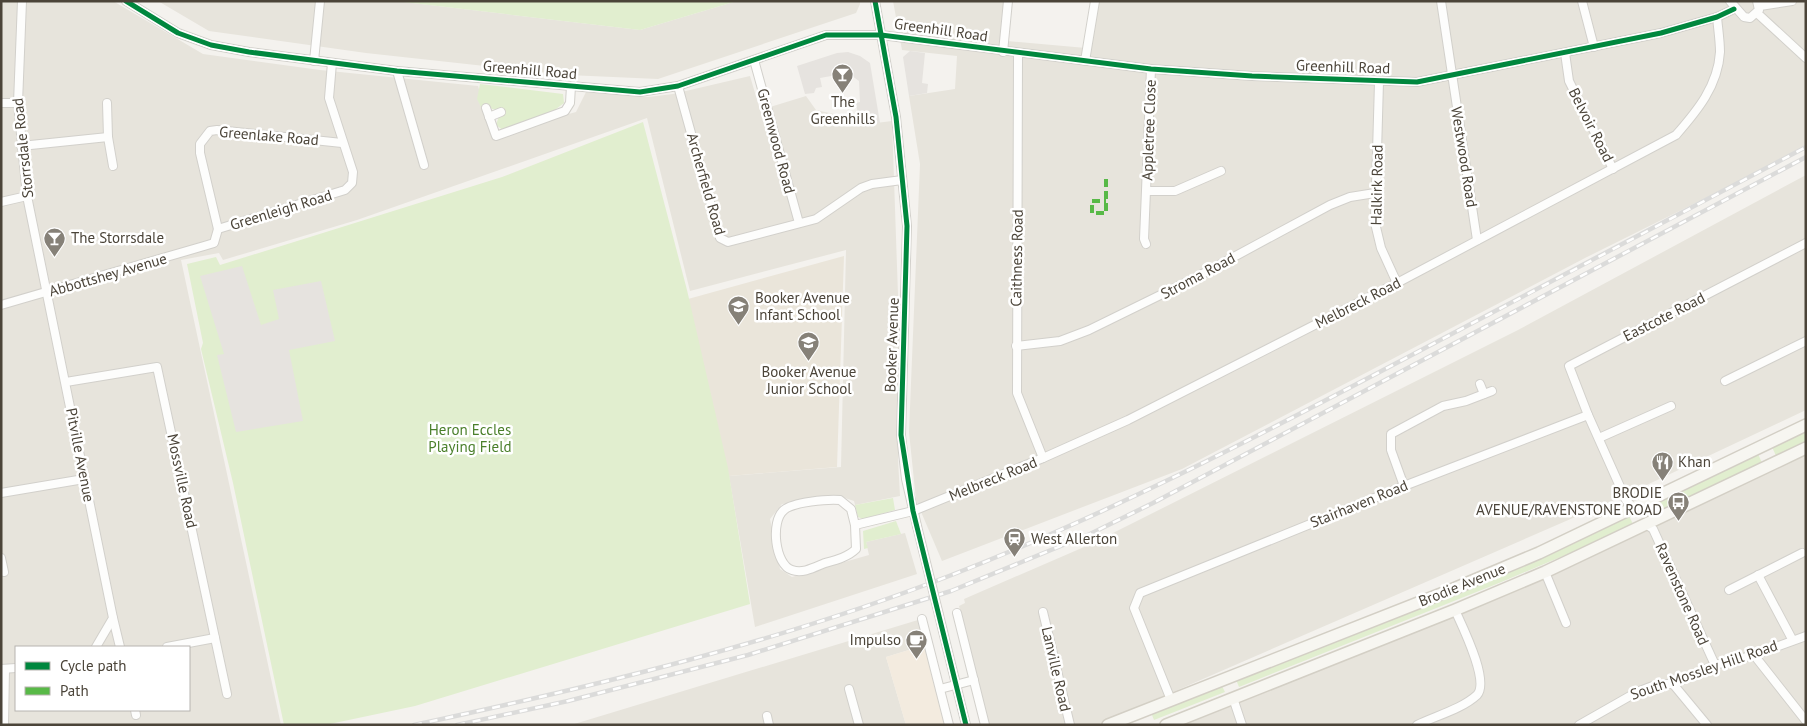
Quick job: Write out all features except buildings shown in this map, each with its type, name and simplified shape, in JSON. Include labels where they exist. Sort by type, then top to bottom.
[{"type":"street","name":"Storrsdale Road","points":[[22,1],[18,103],[21,146],[27,196],[47,292]]},
{"type":"street","name":"Greenhill Road","points":[[126,1],[178,33],[211,45],[314,61],[397,71],[640,92],[678,86],[826,35],[881,35],[1151,69],[1379,82],[1416,82],[1661,33],[1717,17],[1734,8]]},
{"type":"street","points":[[314,61],[320,1]]},
{"type":"street","name":"Booker Avenue","points":[[874,1],[896,118],[908,247],[901,435],[913,511],[967,723]]},
{"type":"street","points":[[1004,52],[1008,1]]},
{"type":"street","points":[[1085,61],[1095,1]]},
{"type":"street","name":"Westwood Road","points":[[1441,1],[1476,240]]},
{"type":"street","points":[[1582,1],[1594,46]]},
{"type":"street","points":[[1730,1],[1734,8],[1750,18],[1758,7],[1792,1]]},
{"type":"street","points":[[1758,7],[1806,58]]},
{"type":"street","name":"Melbreck Road","points":[[855,526],[913,511],[1043,458],[1128,420],[1398,283],[1676,135],[1698,110],[1712,86],[1720,52],[1717,17]]},
{"type":"street","name":"Caithness Road","points":[[1018,53],[1020,117],[1016,346],[1017,393],[1043,458]]},
{"type":"street","name":"Belvoir Road","points":[[1565,53],[1568,81],[1613,168]]},
{"type":"street","name":"Greenwood Road","points":[[754,60],[799,223]]},
{"type":"street","name":"Greenleigh Road","points":[[214,243],[218,229],[345,190],[352,183],[353,172],[342,143],[330,98],[332,63]]},
{"type":"street","name":"Appletree Close","points":[[1146,244],[1144,239],[1151,69]]},
{"type":"street","points":[[397,71],[424,165]]},
{"type":"street","name":"Halkirk Road","points":[[1379,82],[1375,193],[1376,235],[1398,283]]},
{"type":"street","points":[[486,108],[496,136],[565,111],[570,103],[571,86]]},
{"type":"street","name":"Archerfield Road","points":[[678,86],[721,240],[728,242],[816,219],[861,188],[872,184],[902,180]]},
{"type":"street","points":[[1,103],[18,103]]},
{"type":"street","points":[[107,103],[108,137],[112,166]]},
{"type":"street","points":[[489,117],[501,112]]},
{"type":"street","name":"Greenlake Road","points":[[218,229],[200,153],[200,144],[210,131],[217,130],[342,143]]},
{"type":"street","points":[[21,146],[108,137]]},
{"type":"street","name":"Appletree Close","points":[[1147,191],[1175,191],[1221,171]]},
{"type":"street","name":"Stroma Road","points":[[1016,346],[1060,341],[1089,330],[1192,279],[1330,205],[1350,197],[1375,193]]},
{"type":"street","points":[[1,202],[27,196]]},
{"type":"street","name":"Abbottshey Avenue","points":[[1,305],[214,243]]},
{"type":"street","name":"Eastcote Road","points":[[1588,415],[1569,366],[1806,243]]},
{"type":"street","name":"Pitville Avenue","points":[[47,292],[120,646]]},
{"type":"street","points":[[1725,381],[1806,341]]},
{"type":"street","name":"Mossville Road","points":[[66,382],[158,367],[215,638]]},
{"type":"street","points":[[1480,384],[1484,394]]},
{"type":"street","points":[[1404,486],[1391,450],[1391,434],[1443,406],[1466,401],[1492,391]]},
{"type":"street","points":[[1599,438],[1671,406]]},
{"type":"street","points":[[1588,415],[1626,500],[1647,525]]},
{"type":"street","name":"Stairhaven Road","points":[[1170,700],[1134,608],[1140,592],[1404,486],[1588,415]]},
{"type":"street","name":"Brodie Avenue","points":[[1108,725],[1451,590],[1539,553],[1806,425]]},
{"type":"street","points":[[1762,447],[1771,466]]},
{"type":"street","name":"Brodie Avenue","points":[[1166,725],[1456,610],[1545,572],[1806,448]]},
{"type":"street","points":[[1,493],[84,479]]},
{"type":"street","points":[[840,500],[851,508],[855,526],[856,548],[846,556],[802,571],[793,571],[782,562],[775,524],[778,516],[786,508],[796,505],[840,500]]},
{"type":"street","name":"Ravenstone Road","points":[[1647,525],[1653,529],[1714,665]]},
{"type":"street","points":[[1729,590],[1802,553]]},
{"type":"street","points":[[1,558],[4,572]]},
{"type":"street","points":[[1545,572],[1566,623]]},
{"type":"street","points":[[1758,575],[1792,639]]},
{"type":"street","points":[[1417,725],[1465,703],[1478,694],[1481,682],[1478,667],[1456,610]]},
{"type":"street","name":"Lanville Road","points":[[1043,612],[1070,725]]},
{"type":"street","points":[[957,613],[985,725]]},
{"type":"street","points":[[97,646],[113,618]]},
{"type":"street","points":[[922,619],[949,725]]},
{"type":"street","name":"South Mossley Hill Road","points":[[1579,725],[1637,692],[1658,684],[1673,684],[1714,665],[1754,656],[1792,639],[1806,636]]},
{"type":"street","points":[[172,646],[215,638],[227,694]]},
{"type":"street","points":[[1754,656],[1806,721]]},
{"type":"street","points":[[3,669],[4,724]]},
{"type":"street","points":[[1224,678],[1242,725]]},
{"type":"street","points":[[940,689],[974,680]]},
{"type":"street","points":[[1673,684],[1706,725]]},
{"type":"street","points":[[849,689],[859,725]]},
{"type":"street","points":[[767,716],[769,725]]},
{"type":"shaded area","points":[[1,1],[113,1],[203,54],[320,70],[478,86],[492,135],[576,112],[586,92],[648,97],[673,94],[750,76],[760,110],[806,96],[816,110],[856,119],[860,125],[892,121],[900,353],[898,459],[900,496],[855,505],[854,501],[842,497],[782,504],[770,519],[780,569],[792,577],[869,555],[866,542],[905,533],[917,574],[755,627],[729,476],[841,467],[846,250],[690,291],[647,118],[357,220],[223,260],[219,253],[181,260],[281,725],[1,725]]},
{"type":"shaded area","points":[[158,1],[395,1],[640,30],[737,1],[860,1],[860,4],[856,13],[658,79],[568,75],[366,53],[209,31]]},
{"type":"shaded area","points":[[893,1],[1011,1],[1007,41],[1086,48],[1091,1],[1806,1],[1806,148],[1585,258],[1182,469],[942,561],[916,500],[909,432],[920,164],[909,96],[955,89],[957,56],[902,50]]},
{"type":"shaded area","points":[[910,51],[925,53],[922,83],[928,84],[927,93],[909,96],[903,57]]},
{"type":"shaded area","points":[[848,52],[860,56],[870,63],[880,123],[860,126],[856,103],[860,102],[859,81],[848,73],[820,78],[822,87],[816,88],[814,93],[805,94],[797,66],[837,53]]},
{"type":"shaded area","points":[[1806,175],[1806,410],[1619,498],[1097,725],[989,725],[959,606],[965,603],[964,599],[1091,544],[1518,330]]},
{"type":"shaded area","points":[[844,256],[837,467],[729,476],[688,299]]},
{"type":"shaded area","points":[[242,266],[261,325],[279,319],[273,290],[321,281],[335,341],[289,350],[303,421],[236,432],[217,355],[224,354],[200,276]]},
{"type":"shaded area","points":[[1806,448],[1806,725],[1166,725],[1455,610]]},
{"type":"shaded area","points":[[918,620],[925,645],[886,657],[906,725],[571,725]]},
{"type":"shaded area","points":[[925,645],[945,725],[906,725],[886,657]]},
{"type":"green space","points":[[395,1],[737,1],[640,30]]},
{"type":"green space","points":[[480,84],[563,94],[564,103],[556,111],[504,131],[496,125],[499,116],[498,110],[492,109],[488,104],[481,107],[477,99]]},
{"type":"green space","name":"Heron Eccles Playing Field","points":[[643,122],[687,290],[728,468],[750,604],[415,706],[325,725],[284,725],[233,483],[201,349],[203,343],[187,264],[216,257],[220,265],[502,177]]},
{"type":"green space","points":[[1806,429],[1806,443],[1777,458],[1772,447]]},
{"type":"green space","points":[[1758,454],[1763,465],[1651,518],[1648,507]]},
{"type":"green space","points":[[893,498],[895,510],[863,519],[858,517],[855,505]]},
{"type":"green space","points":[[1629,516],[1634,526],[1499,583],[1239,687],[1235,677]]},
{"type":"green space","points":[[896,521],[901,534],[866,542],[868,548],[864,549],[863,531]]},
{"type":"green space","points":[[1220,682],[1225,692],[1154,720],[1150,710]]},
{"type":"railway","points":[[414,725],[550,695],[752,642],[884,600],[949,576],[1061,530],[1172,478],[1335,395],[1806,147]]},
{"type":"railway","points":[[457,725],[568,701],[748,655],[951,591],[1090,534],[1153,503],[1806,157]]},
{"type":"marked path","points":[[1106,179],[1106,213],[1092,213],[1092,201],[1106,201]]},
{"type":"cycle path","points":[[126,1],[178,33],[211,45],[249,52],[397,71],[640,92],[678,86],[826,35],[881,35],[1151,69],[1252,76],[1417,82],[1661,33],[1717,17],[1734,9]]},
{"type":"cycle path","points":[[875,1],[896,117],[907,226],[901,435],[913,511],[966,725]]},
{"type":"place","name":"The Greenhills","points":[[843,93]]},
{"type":"place","name":"The Storrsdale","points":[[55,257]]},
{"type":"place","name":"Booker Avenue Infant School","points":[[739,326]]},
{"type":"place","name":"Booker Avenue Junior School","points":[[809,362]]},
{"type":"place","name":"Khan","points":[[1662,481]]},
{"type":"place","name":"BRODIE AVENUE/RAVENSTONE ROAD","points":[[1678,521]]},
{"type":"place","name":"West Allerton","points":[[1015,558]]},
{"type":"place","name":"Impulso","points":[[917,659]]}]
